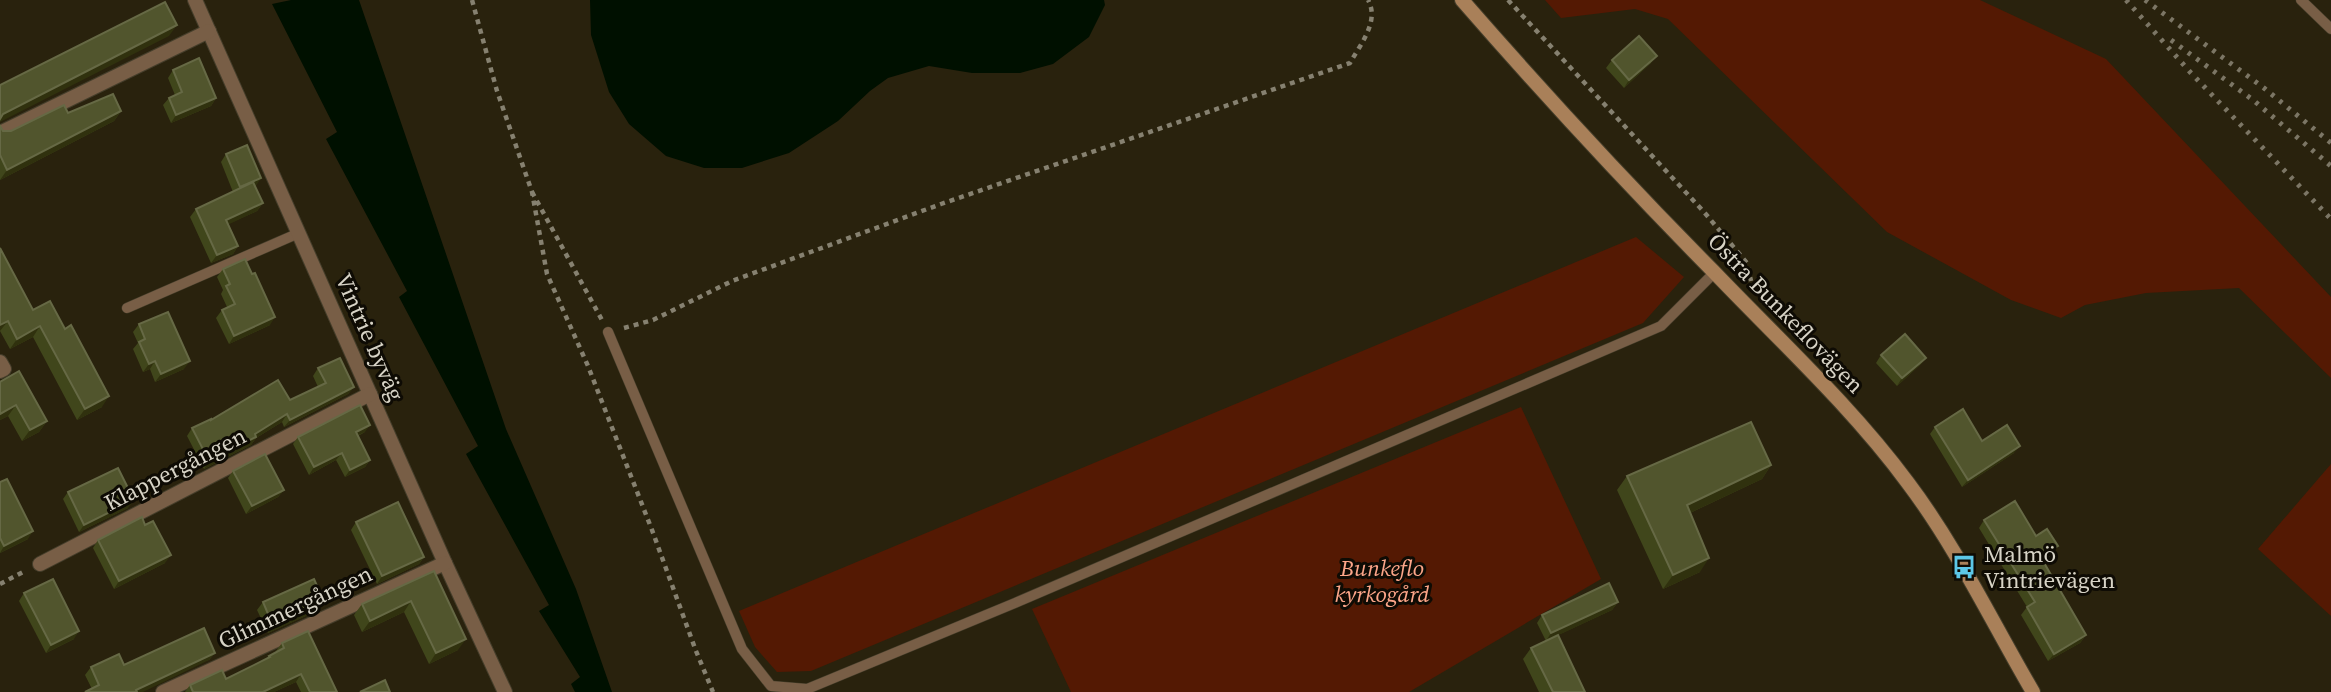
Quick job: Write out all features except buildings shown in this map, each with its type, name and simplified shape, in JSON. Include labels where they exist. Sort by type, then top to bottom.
[{"type":"street","name":"Vintrie byväg","points":[[195,0],[505,692]]},
{"type":"street","name":"Östra Bunkeflovägen","points":[[1462,0],[1538,88],[1714,273],[1839,399],[1908,482],[1964,568],[2033,692]]},
{"type":"street","points":[[0,133],[209,31]]},
{"type":"street","points":[[0,362],[4,369],[0,371]]},
{"type":"street","name":"Klappergången","points":[[40,564],[370,394]]},
{"type":"street","name":"Glimmergången","points":[[163,692],[445,562]]},
{"type":"lane","points":[[2301,0],[2331,29]]},
{"type":"lane","points":[[127,308],[299,233]]},
{"type":"lane","points":[[608,332],[742,649],[771,686],[807,689],[1028,598],[1661,326],[1714,273]]},
{"type":"path","points":[[472,0],[497,91],[532,192],[547,274],[588,366],[713,692]]},
{"type":"path","points":[[532,192],[608,332],[653,320],[732,281],[928,209],[1350,63],[1370,27],[1371,5],[1368,0]]},
{"type":"path","points":[[1508,0],[1704,212],[1747,263],[1752,286],[1740,299]]},
{"type":"path","points":[[0,584],[40,564]]},
{"type":"green space","points":[[1545,0],[1980,0],[2106,59],[2331,297],[2331,378],[2239,288],[2146,293],[2085,305],[2061,318],[2011,300],[1887,232],[1668,19],[1635,9],[1561,18]]},
{"type":"green space","points":[[1636,237],[1684,277],[1643,323],[811,671],[777,672],[755,647],[739,611]]},
{"type":"green space","name":"Bunkeflo kyrkogård","points":[[1521,407],[1601,579],[1409,692],[1071,692],[1032,609]]},
{"type":"green space","points":[[2331,464],[2331,616],[2258,549]]},
{"type":"shaded area","points":[[291,0],[359,0],[506,429],[576,589],[612,692],[575,692],[571,684],[580,677],[539,611],[549,605],[466,454],[478,446],[399,297],[407,291],[326,139],[337,132],[272,4]]},
{"type":"shaded area","points":[[590,0],[1104,0],[1105,5],[1089,37],[1053,64],[1020,73],[972,73],[929,66],[888,78],[838,121],[789,153],[742,168],[704,168],[666,156],[629,124],[609,92],[591,35]]},
{"type":"railway","points":[[2126,0],[2191,73],[2331,219]]},
{"type":"railway","points":[[2145,0],[2264,88],[2331,143]]},
{"type":"railway","points":[[2171,40],[2253,100],[2331,166]]},
{"type":"place","name":"Malmö Vintrievägen","points":[[1964,567]]}]
